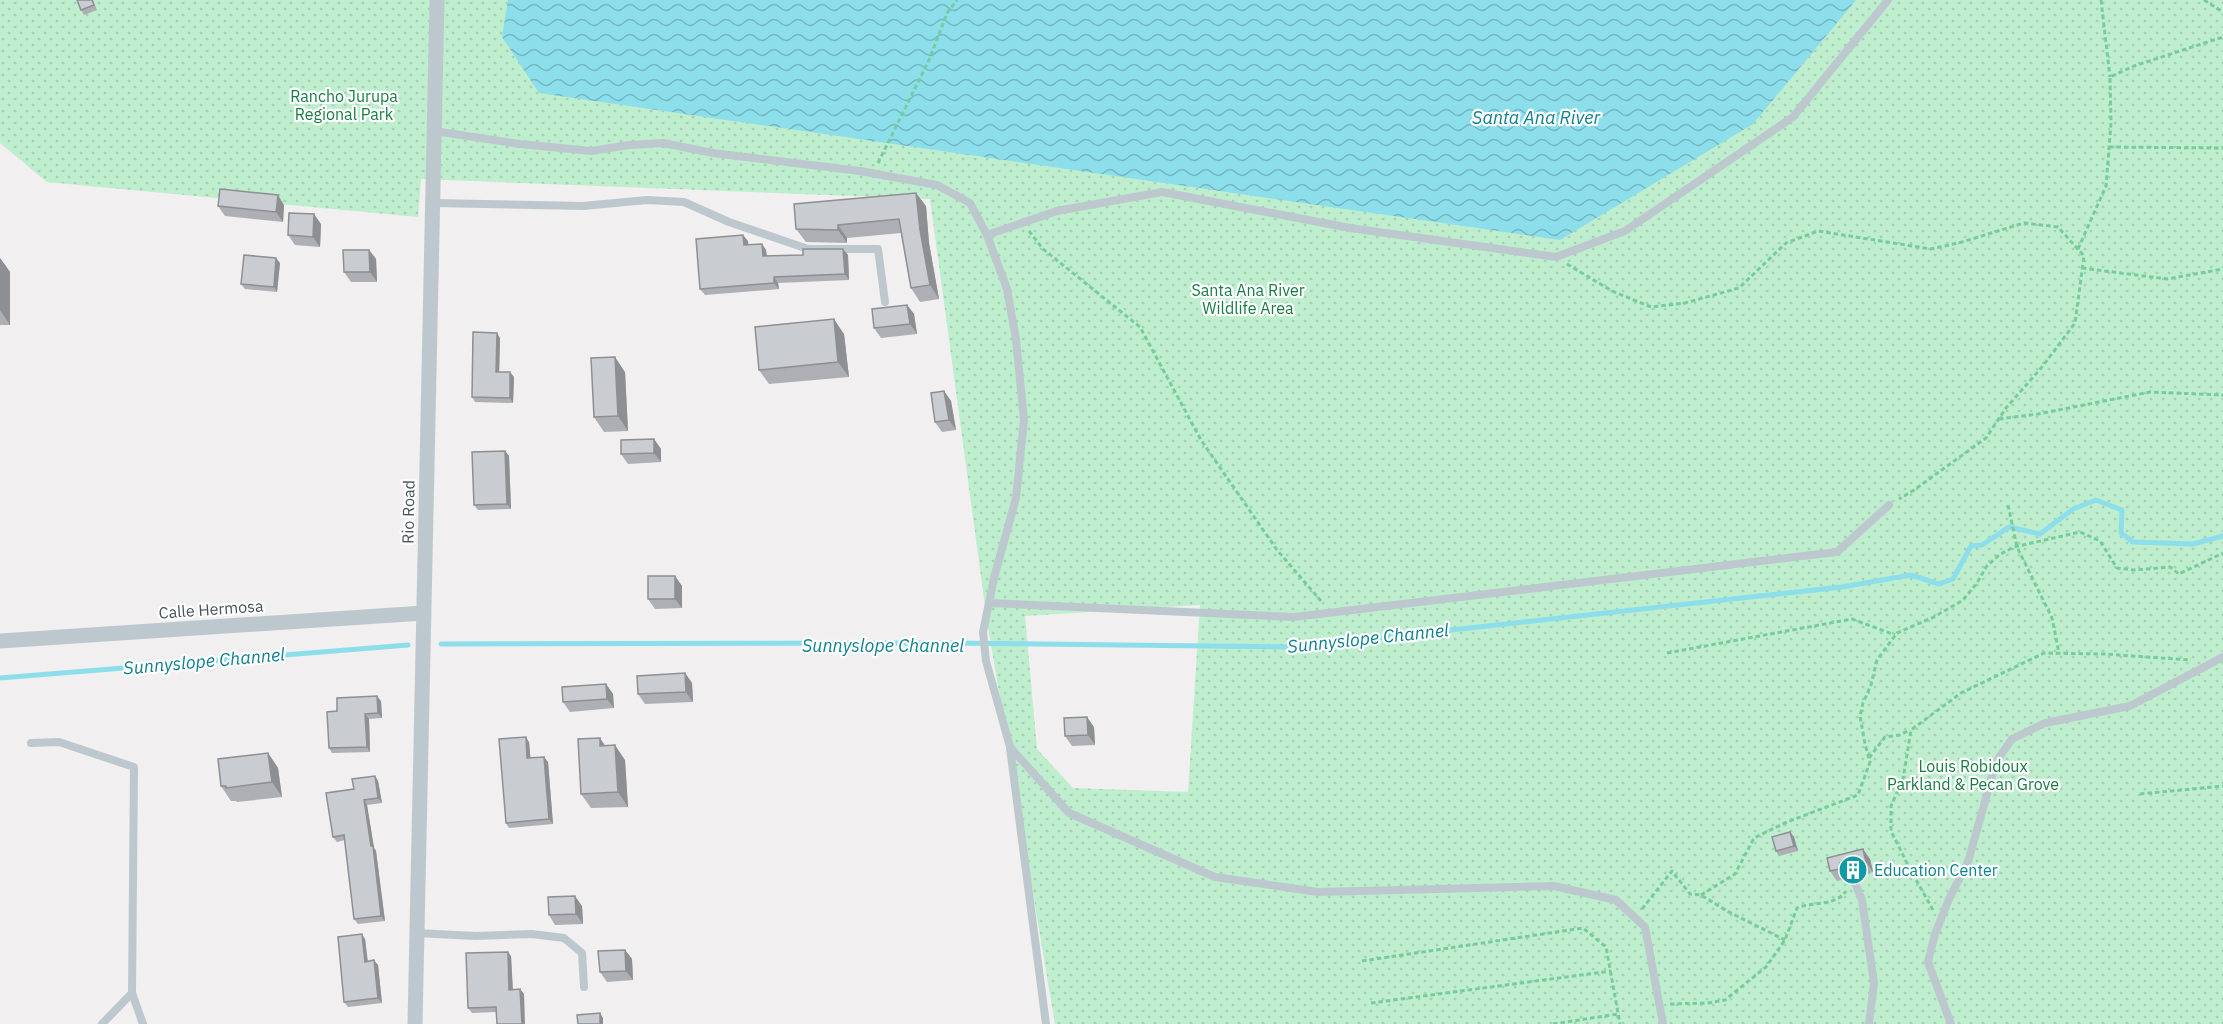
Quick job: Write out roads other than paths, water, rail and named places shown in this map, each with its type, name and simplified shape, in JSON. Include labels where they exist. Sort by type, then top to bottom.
[{"type":"street","name":"Rio Road","points":[[415,1024],[436,0]]},
{"type":"street","name":"Calle Hermosa","points":[[0,641],[424,613]]},
{"type":"lane","points":[[987,235],[1057,211],[1162,192],[1350,228],[1556,257],[1625,231],[1793,117],[1888,0]]},
{"type":"lane","points":[[434,131],[520,144],[592,151],[629,145],[663,143],[713,153],[873,173],[937,185],[970,203],[987,235],[1007,289],[1016,339],[1024,420],[1016,498],[983,632],[986,661],[1010,747],[1046,1024]]},
{"type":"lane","points":[[433,203],[583,206],[647,200],[684,202],[729,222],[808,249],[878,249],[885,302]]},
{"type":"lane","points":[[989,603],[1294,617],[1837,552],[1889,505]]},
{"type":"lane","points":[[1951,1024],[1929,962],[1940,922],[1968,862],[1996,762],[2012,739],[2045,723],[2130,706],[2223,657]]},
{"type":"lane","points":[[2214,661],[2223,665]]},
{"type":"lane","points":[[31,743],[59,742],[134,767],[132,993],[143,1024]]},
{"type":"lane","points":[[1010,747],[1069,813],[1215,877],[1318,892],[1554,886],[1616,900],[1645,927],[1663,1024]]},
{"type":"lane","points":[[1852,876],[1862,900],[1875,983],[1869,1024]]},
{"type":"lane","points":[[416,933],[475,936],[531,934],[564,938],[582,953],[584,987]]},
{"type":"lane","points":[[102,1024],[132,993]]},
{"type":"water","name":"Santa Ana River","points":[[508,0],[1856,0],[1753,124],[1560,240],[539,93],[502,37]]},
{"type":"waterway","name":"Sunnyslope Channel","points":[[441,644],[944,643],[1297,647],[1842,587],[1911,575],[1939,584],[1953,579],[1971,546],[1982,545],[2009,527],[2040,534],[2073,509],[2096,500],[2122,510],[2121,533],[2133,542],[2193,544],[2223,536]]},
{"type":"waterway","name":"Sunnyslope Channel","points":[[0,678],[408,645]]},
{"type":"place","name":"Education Center","points":[[1853,870]]},
{"type":"park label","name":"Rancho Jurupa Regional Park","points":[[344,105]]},
{"type":"park label","name":"Santa Ana River Wildlife Area","points":[[1248,299]]},
{"type":"park label","name":"Louis Robidoux Parkland & Pecan Grove","points":[[1973,775]]}]
